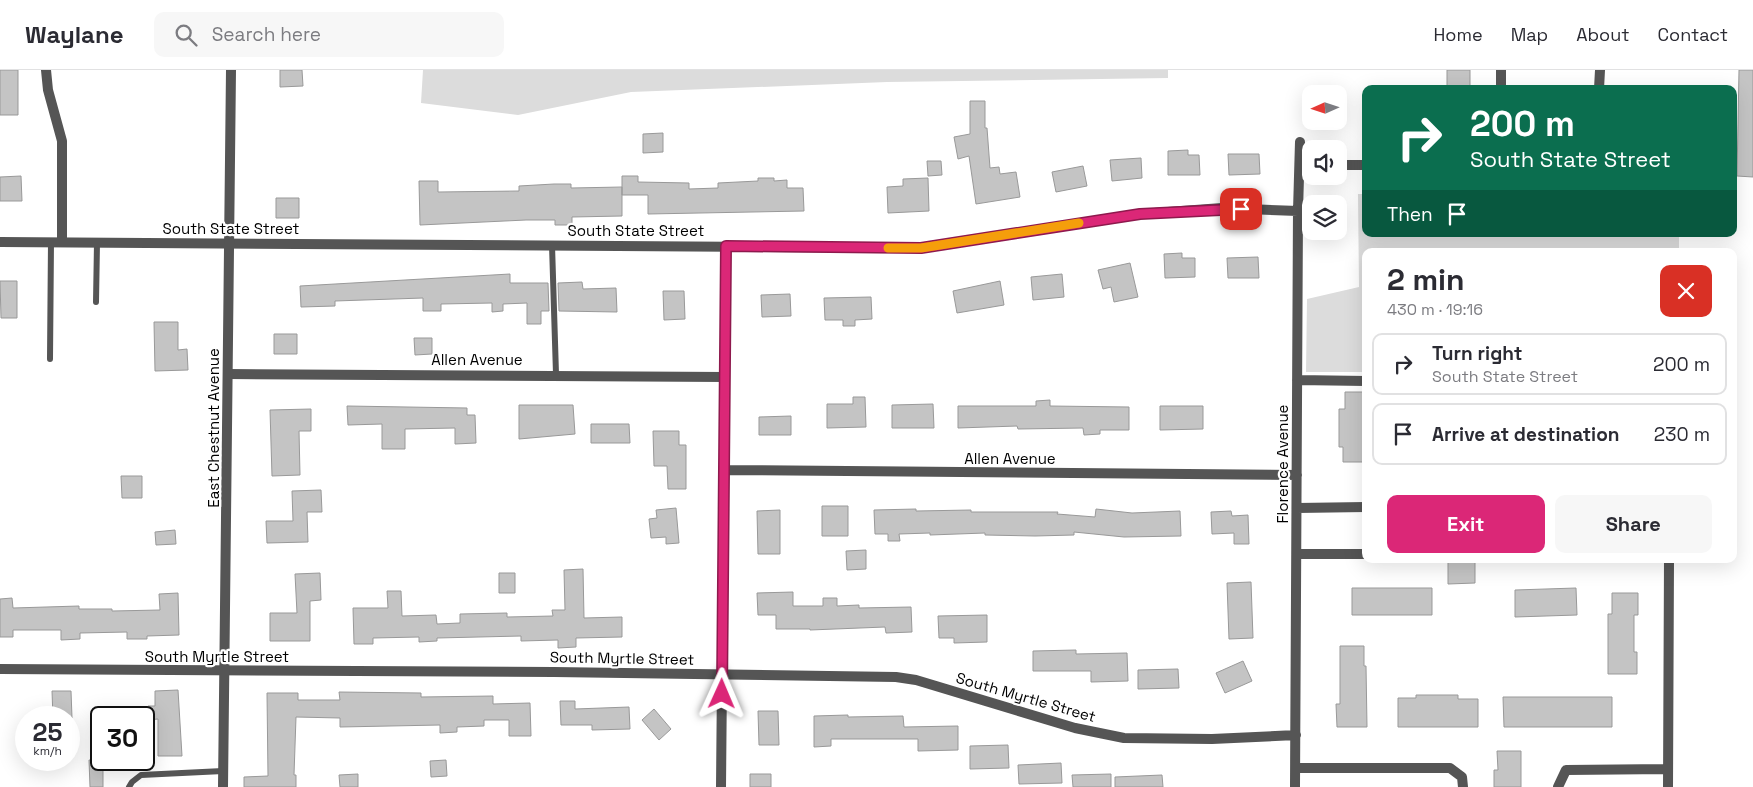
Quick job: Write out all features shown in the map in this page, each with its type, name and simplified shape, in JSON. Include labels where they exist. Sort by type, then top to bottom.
[{"type":"street","points":[[46,70],[48,90],[62,141],[62,242]]},
{"type":"street","name":"East Chestnut Avenue","points":[[223,787],[226,671],[231,70]]},
{"type":"street","points":[[1501,70],[1501,85]]},
{"type":"street","points":[[1599,85],[1600,70]]},
{"type":"street","name":"Florence Avenue","points":[[1295,787],[1300,142]]},
{"type":"street","points":[[1347,165],[1362,165]]},
{"type":"street","name":"South State Street","points":[[0,242],[552,244],[921,248],[1150,213],[1222,208],[1298,211]]},
{"type":"street","points":[[721,787],[726,246]]},
{"type":"street","name":"Allen Avenue","points":[[228,374],[725,376]]},
{"type":"street","points":[[1297,380],[1362,381]]},
{"type":"street","name":"Allen Avenue","points":[[724,470],[1297,475]]},
{"type":"street","points":[[1297,508],[1362,507]]},
{"type":"street","points":[[1297,554],[1362,554]]},
{"type":"street","points":[[1668,787],[1669,563]]},
{"type":"street","name":"South Myrtle Street","points":[[0,669],[896,677],[916,680],[1075,728],[1124,738],[1212,739],[1296,735]]},
{"type":"street","points":[[1296,768],[1450,768],[1462,776],[1463,787]]},
{"type":"street","points":[[1558,787],[1566,770],[1668,769]]},
{"type":"lane","points":[[50,359],[51,242]]},
{"type":"lane","points":[[96,302],[97,242]]},
{"type":"lane","points":[[552,244],[556,374]]},
{"type":"lane","points":[[130,787],[132,782],[141,775],[223,771]]},
{"type":"shaded area","points":[[423,70],[1168,70],[1168,78],[887,82],[631,92],[518,115],[421,103]]},
{"type":"shaded area","points":[[1358,194],[1362,194],[1362,237],[1679,237],[1679,248],[1362,248],[1362,372],[1306,372],[1307,299],[1359,287]]},
{"type":"building","points":[[0,70],[18,70],[18,115],[0,115]]},
{"type":"building","points":[[280,70],[302,70],[303,86],[280,87]]},
{"type":"building","points":[[1447,70],[1470,70],[1470,85],[1447,85]]},
{"type":"building","points":[[1739,70],[1753,70],[1753,177],[1737,176]]},
{"type":"building","points":[[970,101],[985,101],[985,128],[987,128],[990,168],[999,167],[1000,174],[1016,172],[1020,197],[976,204],[969,156],[958,159],[954,137],[970,134]]},
{"type":"building","points":[[663,133],[663,152],[643,153],[643,134]]},
{"type":"building","points":[[1188,150],[1188,155],[1199,155],[1200,175],[1168,175],[1168,151]]},
{"type":"building","points":[[1228,154],[1259,154],[1260,174],[1229,175]]},
{"type":"building","points":[[1141,158],[1142,178],[1112,181],[1110,160]]},
{"type":"building","points":[[927,161],[941,161],[942,175],[928,176]]},
{"type":"building","points":[[1083,166],[1087,186],[1056,192],[1052,172]]},
{"type":"building","points":[[21,176],[22,201],[0,201],[0,177]]},
{"type":"building","points":[[622,176],[638,176],[638,182],[689,183],[689,189],[718,188],[718,183],[758,181],[758,178],[774,178],[774,181],[787,180],[787,188],[803,188],[804,211],[648,214],[648,195],[622,195]]},
{"type":"building","points":[[928,178],[929,211],[888,213],[887,187],[903,186],[903,179]]},
{"type":"building","points":[[419,181],[438,181],[438,192],[519,191],[519,186],[554,184],[571,184],[571,188],[622,187],[622,216],[572,217],[572,225],[555,225],[555,220],[526,220],[420,225]]},
{"type":"building","points":[[276,198],[299,198],[299,218],[276,218]]},
{"type":"building","points":[[1182,253],[1182,258],[1195,258],[1195,277],[1165,278],[1164,254]]},
{"type":"building","points":[[1258,257],[1259,278],[1228,278],[1227,258]]},
{"type":"building","points":[[1130,263],[1138,297],[1114,302],[1111,287],[1103,289],[1098,270]]},
{"type":"building","points":[[510,274],[510,283],[548,283],[549,311],[541,311],[541,324],[527,324],[527,303],[503,304],[503,311],[492,312],[492,303],[441,304],[441,311],[423,311],[423,298],[335,301],[335,306],[301,307],[300,286]]},
{"type":"building","points":[[1062,274],[1064,297],[1033,300],[1031,277]]},
{"type":"building","points":[[0,281],[17,281],[17,318],[1,318]]},
{"type":"building","points":[[1000,281],[1004,305],[957,313],[953,291]]},
{"type":"building","points":[[582,282],[583,289],[616,288],[617,312],[559,311],[558,283]]},
{"type":"building","points":[[663,291],[684,291],[685,319],[664,320]]},
{"type":"building","points":[[790,294],[791,316],[762,317],[761,295]]},
{"type":"building","points":[[871,297],[872,319],[855,320],[855,326],[843,326],[843,320],[825,320],[824,298]]},
{"type":"building","points":[[154,322],[178,322],[178,350],[187,349],[188,370],[155,371]]},
{"type":"building","points":[[274,334],[297,334],[297,354],[274,354]]},
{"type":"building","points":[[414,338],[432,338],[432,354],[415,355]]},
{"type":"building","points":[[1345,392],[1362,392],[1362,462],[1343,462],[1343,447],[1339,447],[1339,409],[1345,409]]},
{"type":"building","points":[[853,397],[865,397],[866,427],[827,428],[827,404],[853,404]]},
{"type":"building","points":[[1050,400],[1050,406],[1129,407],[1129,430],[1100,430],[1100,434],[1084,435],[1083,428],[1018,429],[1017,426],[958,428],[958,406],[1036,406],[1036,401]]},
{"type":"building","points":[[933,404],[934,428],[892,428],[892,405]]},
{"type":"building","points":[[519,405],[573,405],[575,434],[519,439]]},
{"type":"building","points":[[347,406],[467,408],[467,415],[475,415],[476,443],[455,444],[455,428],[405,429],[405,449],[382,449],[382,424],[348,425]]},
{"type":"building","points":[[1160,406],[1203,406],[1203,429],[1160,430]]},
{"type":"building","points":[[311,409],[311,431],[299,431],[300,475],[272,476],[270,410]]},
{"type":"building","points":[[791,416],[791,435],[759,435],[759,417]]},
{"type":"building","points":[[591,424],[629,424],[630,443],[591,443]]},
{"type":"building","points":[[653,431],[679,431],[679,445],[686,445],[686,489],[668,489],[667,466],[654,466]]},
{"type":"building","points":[[121,476],[142,476],[142,498],[122,498]]},
{"type":"building","points":[[321,490],[322,512],[307,512],[308,542],[267,543],[266,521],[293,521],[292,491]]},
{"type":"building","points":[[822,506],[848,506],[848,536],[822,536]]},
{"type":"building","points":[[676,508],[679,543],[666,544],[666,537],[651,538],[649,519],[657,518],[656,510]]},
{"type":"building","points":[[916,509],[916,511],[1058,512],[1057,514],[1095,517],[1096,509],[1132,513],[1180,511],[1181,536],[1124,537],[1074,532],[1074,535],[1035,536],[985,535],[985,533],[930,535],[930,533],[899,534],[900,541],[888,541],[888,534],[875,534],[874,510]]},
{"type":"building","points":[[780,510],[780,554],[758,554],[757,511]]},
{"type":"building","points":[[1231,511],[1232,516],[1248,515],[1249,544],[1234,544],[1234,533],[1212,534],[1211,512]]},
{"type":"building","points":[[175,530],[176,544],[156,545],[155,532]]},
{"type":"building","points":[[866,550],[866,569],[847,570],[846,551]]},
{"type":"building","points":[[1448,563],[1475,563],[1475,583],[1448,584]]},
{"type":"building","points":[[583,569],[584,618],[622,617],[622,637],[576,638],[576,647],[558,648],[558,640],[521,641],[521,636],[437,638],[437,641],[419,642],[419,637],[373,638],[373,644],[354,644],[353,608],[388,608],[387,591],[401,591],[402,616],[436,615],[437,624],[460,623],[460,614],[507,613],[507,617],[553,616],[552,610],[565,610],[564,570]]},
{"type":"building","points":[[320,573],[321,600],[310,601],[310,641],[270,641],[270,613],[297,613],[295,574]]},
{"type":"building","points":[[499,573],[515,573],[515,593],[499,593]]},
{"type":"building","points":[[1251,582],[1253,638],[1229,639],[1227,583]]},
{"type":"building","points":[[1352,588],[1432,588],[1432,615],[1352,615]]},
{"type":"building","points":[[1576,588],[1577,615],[1515,617],[1515,590]]},
{"type":"building","points":[[793,592],[793,606],[823,606],[823,598],[837,598],[837,606],[859,605],[859,608],[911,607],[912,632],[886,633],[885,627],[810,630],[776,629],[776,615],[758,615],[757,593]]},
{"type":"building","points":[[178,593],[179,635],[147,636],[147,639],[127,639],[127,632],[80,633],[80,639],[61,640],[61,630],[13,630],[13,637],[0,637],[0,599],[12,598],[13,608],[79,606],[79,609],[112,609],[112,611],[160,610],[159,594]]},
{"type":"building","points":[[1612,593],[1638,593],[1638,615],[1634,615],[1634,652],[1637,652],[1637,674],[1608,674],[1608,614],[1612,614]]},
{"type":"building","points":[[987,615],[987,642],[954,643],[954,638],[939,638],[938,616]]},
{"type":"building","points":[[1340,646],[1364,646],[1367,727],[1337,727],[1336,704],[1340,704]]},
{"type":"building","points":[[1076,650],[1076,654],[1127,653],[1128,681],[1091,682],[1091,671],[1033,671],[1033,651]]},
{"type":"building","points":[[1243,661],[1252,681],[1225,693],[1216,673]]},
{"type":"building","points":[[1178,669],[1179,688],[1138,689],[1138,670]]},
{"type":"building","points":[[178,690],[182,756],[158,756],[158,719],[155,719],[155,691]]},
{"type":"building","points":[[52,691],[71,691],[72,706],[53,706]]},
{"type":"building","points":[[339,692],[421,693],[421,697],[493,696],[493,704],[530,703],[531,736],[509,736],[509,720],[484,720],[484,726],[457,727],[457,732],[440,733],[440,725],[340,727],[340,718],[296,717],[294,775],[296,775],[296,787],[244,787],[244,777],[268,776],[267,693],[298,693],[298,700],[340,700]]},
{"type":"building","points":[[1416,695],[1458,695],[1458,699],[1478,699],[1478,727],[1398,727],[1398,698],[1416,698]]},
{"type":"building","points":[[1503,697],[1612,697],[1612,727],[1504,727]]},
{"type":"building","points":[[560,701],[575,701],[575,709],[629,707],[630,729],[592,730],[592,725],[561,725]]},
{"type":"building","points":[[654,709],[671,729],[659,740],[642,720]]},
{"type":"building","points":[[758,711],[778,711],[779,745],[759,745]]},
{"type":"building","points":[[848,715],[848,717],[903,716],[904,727],[958,726],[958,750],[918,751],[918,739],[831,739],[831,746],[814,747],[814,716]]},
{"type":"building","points":[[1008,745],[1009,768],[970,769],[970,746]]},
{"type":"building","points":[[1497,751],[1521,751],[1521,787],[1494,787],[1494,770],[1498,770]]},
{"type":"building","points":[[89,760],[90,771],[103,771],[103,787],[90,787]]},
{"type":"building","points":[[446,760],[447,776],[431,777],[430,761]]},
{"type":"building","points":[[1061,763],[1062,783],[1019,784],[1018,765]]},
{"type":"building","points":[[358,774],[358,787],[340,787],[339,775]]},
{"type":"building","points":[[750,774],[771,774],[771,787],[750,787]]},
{"type":"building","points":[[1111,774],[1111,787],[1073,787],[1072,775]]},
{"type":"building","points":[[1162,775],[1163,787],[1115,787],[1115,777]]},
{"type":"slow traffic","points":[[888,248],[921,248],[1079,223]]},
{"type":"route","points":[[722,694],[726,246],[921,248],[1140,214],[1222,208],[1241,209]]}]
